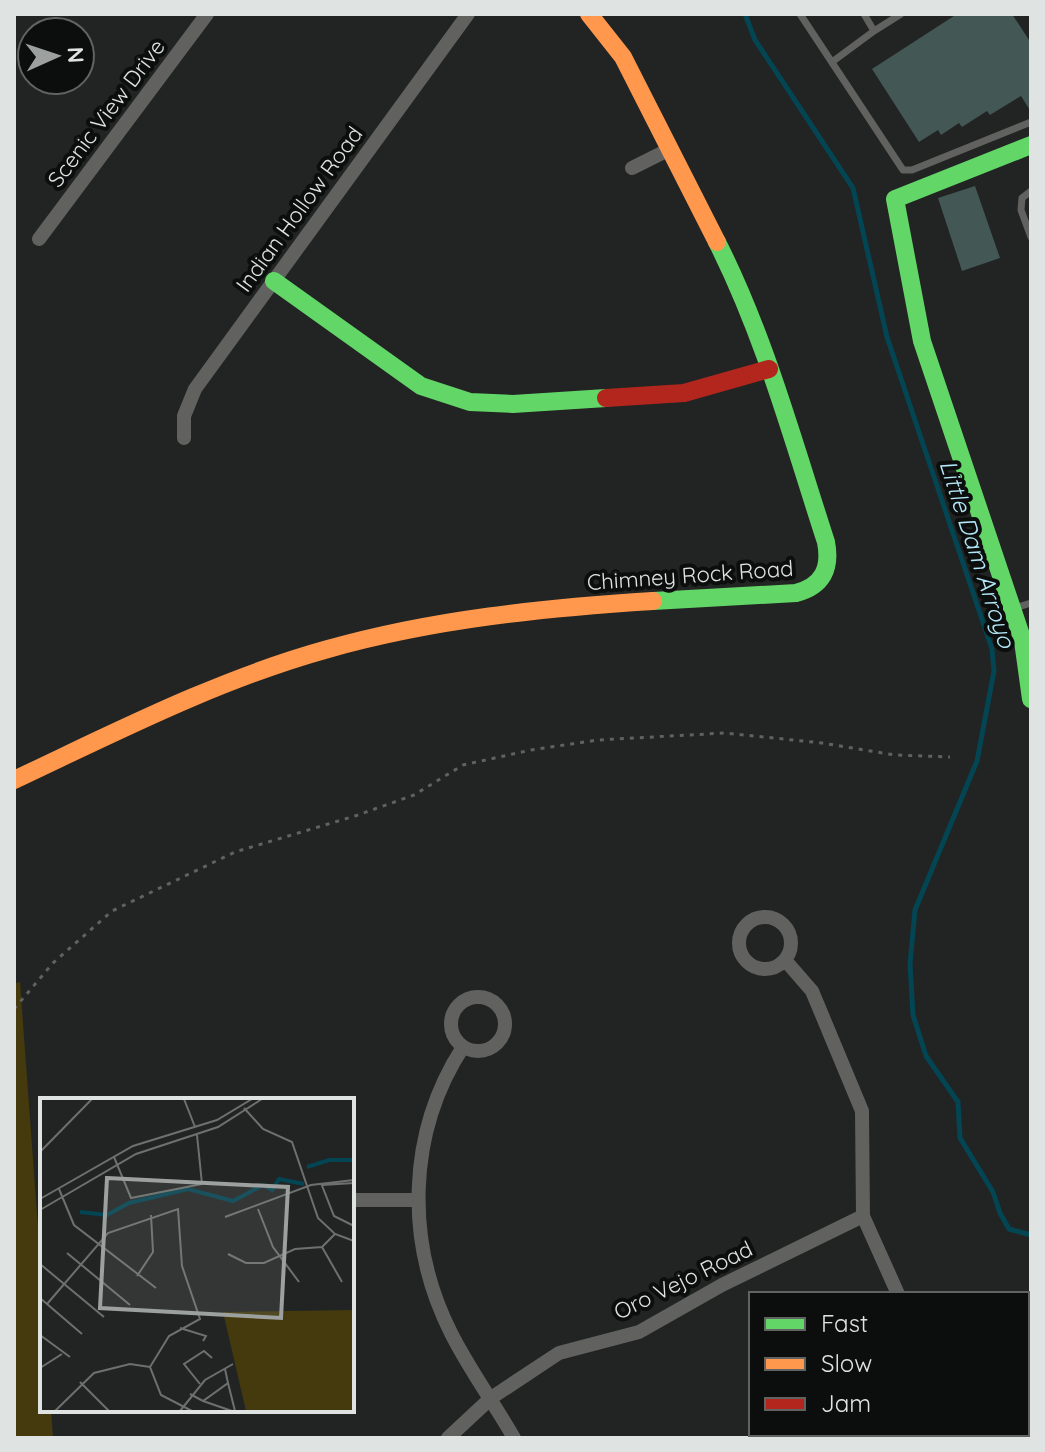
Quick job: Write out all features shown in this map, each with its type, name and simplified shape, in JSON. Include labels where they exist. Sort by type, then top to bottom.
[{"type":"street","name":"Scenic View Drive","points":[[39,239],[207,14]]},
{"type":"street","name":"Indian Hollow Road","points":[[184,438],[184,416],[190,397],[468,14]]},
{"type":"street","name":"Chimney Rock Road","points":[[14,780],[215,687],[286,661],[370,637],[519,612],[809,590],[820,583],[827,571],[828,550],[743,297],[623,57],[589,14]]},
{"type":"street","points":[[1031,145],[895,199],[922,341],[1023,641],[1031,699]]},
{"type":"street","points":[[632,168],[670,149]]},
{"type":"street","points":[[274,281],[421,386],[470,402],[513,404],[684,393],[769,369]]},
{"type":"street","points":[[785,960],[812,991],[862,1111],[863,1216],[897,1292]]},
{"type":"street","points":[[463,1047],[446,1074],[430,1115],[421,1160],[418,1200],[423,1252],[437,1302],[458,1346],[514,1438]]},
{"type":"street","points":[[354,1200],[418,1200]]},
{"type":"street","name":"Oro Vejo Road","points":[[448,1438],[491,1398],[559,1353],[639,1332],[722,1285],[863,1216]]},
{"type":"lane","points":[[800,14],[903,170],[912,170],[1031,122]]},
{"type":"lane","points":[[864,14],[874,31]]},
{"type":"lane","points":[[832,62],[901,14]]},
{"type":"lane","points":[[1031,191],[1022,198],[1021,210],[1031,237]]},
{"type":"lane","points":[[1013,609],[1031,603]]},
{"type":"path","points":[[14,1009],[53,963],[112,911],[235,852],[414,795],[463,765],[598,740],[725,733],[822,743],[895,755],[950,757]]},
{"type":"shaded area","points":[[20,982],[40,1255],[40,1412],[51,1412],[53,1438],[14,1438],[14,984]]},
{"type":"building","points":[[957,14],[1012,14],[1031,43],[1031,112],[1021,96],[990,115],[987,111],[962,127],[959,123],[941,135],[938,130],[919,142],[872,69]]},
{"type":"building","points":[[975,186],[1000,258],[962,271],[938,198]]},
{"type":"waterway","name":"Little Dam Arroyo","points":[[745,14],[755,40],[853,188],[887,337],[992,649],[994,671],[977,761],[915,910],[910,964],[913,1015],[926,1056],[958,1102],[960,1138],[993,1192],[1000,1213],[1009,1229],[1031,1235]]},
{"type":"traffic: fast","points":[[1031,145],[895,199],[922,341],[1023,641],[1031,699]]},
{"type":"traffic: fast","points":[[653,601],[796,593],[813,586],[826,568],[826,542],[777,390],[750,315],[717,242]]},
{"type":"traffic: fast","points":[[274,281],[421,386],[470,402],[513,404],[606,398]]},
{"type":"traffic: slow","points":[[589,14],[623,57],[717,242]]},
{"type":"traffic: slow","points":[[14,780],[208,691],[328,649],[408,630],[489,616],[653,601]]},
{"type":"traffic: jam","points":[[606,398],[684,393],[769,369]]}]
